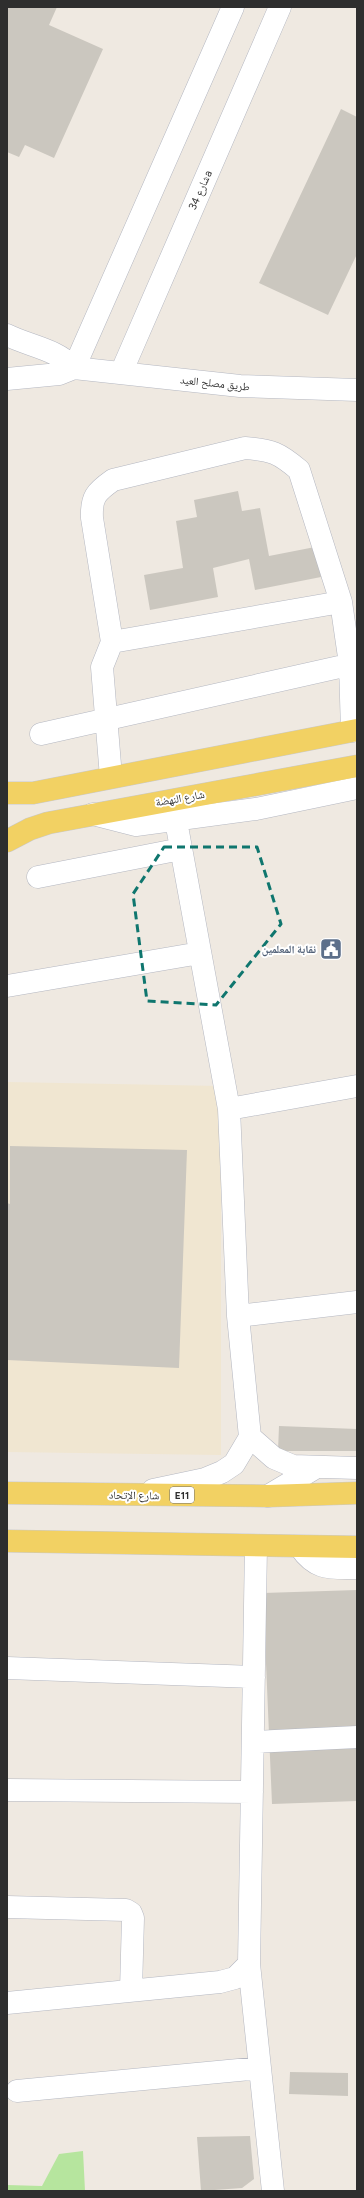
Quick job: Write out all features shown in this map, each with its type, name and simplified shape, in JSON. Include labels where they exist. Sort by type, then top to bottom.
[{"type":"main road","points":[[7,793],[33,793],[355,731]]},
{"type":"main road","name":"شارع النهضة","points":[[7,841],[30,829],[93,814],[357,766]]},
{"type":"main road","name":"شارع الإتحاد","points":[[7,1493],[268,1496],[357,1493]]},
{"type":"main road","points":[[7,1541],[357,1547]]},
{"type":"street","points":[[7,335],[27,344],[56,353],[74,368],[233,7]]},
{"type":"street","name":"شارع 34a","points":[[121,373],[280,7]]},
{"type":"street","name":"طريق مصلح العيد","points":[[7,379],[59,374],[74,368],[240,386],[357,390]]},
{"type":"street","points":[[111,777],[102,667],[112,642],[92,518],[91,503],[99,490],[113,480],[245,448],[265,450],[282,456],[299,470],[341,602],[354,663],[355,731]]},
{"type":"street","points":[[112,642],[341,602]]},
{"type":"street","points":[[42,734],[354,663]]},
{"type":"street","points":[[93,814],[136,825],[176,821],[256,809],[357,788]]},
{"type":"street","points":[[130,1495],[205,1479],[222,1472],[234,1464],[250,1437],[238,1316],[229,1109],[176,821]]},
{"type":"street","points":[[38,877],[181,849]]},
{"type":"street","points":[[7,986],[200,953]]},
{"type":"street","points":[[229,1109],[357,1086]]},
{"type":"street","points":[[238,1316],[357,1302]]},
{"type":"street","points":[[250,1437],[274,1458],[293,1466],[315,1468],[357,1468]]},
{"type":"street","points":[[268,1496],[315,1468]]},
{"type":"street","points":[[7,1483],[56,1493]]},
{"type":"street","points":[[256,1546],[249,1964],[273,2191]]},
{"type":"street","points":[[300,1547],[306,1556],[324,1568],[357,1568]]},
{"type":"street","points":[[7,1668],[254,1677]]},
{"type":"street","points":[[253,1742],[357,1737]]},
{"type":"street","points":[[7,1790],[252,1792]]},
{"type":"street","points":[[7,1907],[126,1910],[131,1913],[133,1918],[131,1990]]},
{"type":"street","points":[[7,2003],[220,1982],[235,1978],[249,1964]]},
{"type":"street","points":[[18,2091],[260,2068]]},
{"type":"highlighted area","points":[[164,847],[257,847],[281,924],[216,1005],[147,1001],[133,894]]},
{"type":"shaded area","points":[[7,1082],[221,1086],[221,1455],[7,1452]]},
{"type":"green space","points":[[83,2151],[85,2191],[7,2191],[7,2185],[42,2186],[59,2154]]},
{"type":"building","points":[[7,7],[57,7],[49,25],[103,49],[54,158],[25,145],[19,157],[7,152]]},
{"type":"building","points":[[341,109],[357,117],[357,254],[328,315],[259,283]]},
{"type":"building","points":[[238,491],[242,511],[260,508],[269,556],[315,547],[321,577],[255,590],[249,559],[213,568],[218,597],[150,610],[144,575],[183,568],[176,521],[197,517],[194,500]]},
{"type":"building","points":[[10,1146],[187,1150],[179,1368],[7,1360],[7,1203],[10,1204]]},
{"type":"building","points":[[279,1426],[357,1429],[357,1451],[278,1451]]},
{"type":"building","points":[[357,1590],[357,1801],[272,1804],[263,1593]]},
{"type":"building","points":[[290,2072],[348,2073],[348,2096],[289,2094]]},
{"type":"building","points":[[250,2136],[254,2179],[242,2188],[201,2191],[197,2137]]},
{"type":"place","name":"نقابة المعلمين","points":[[331,949]]}]
